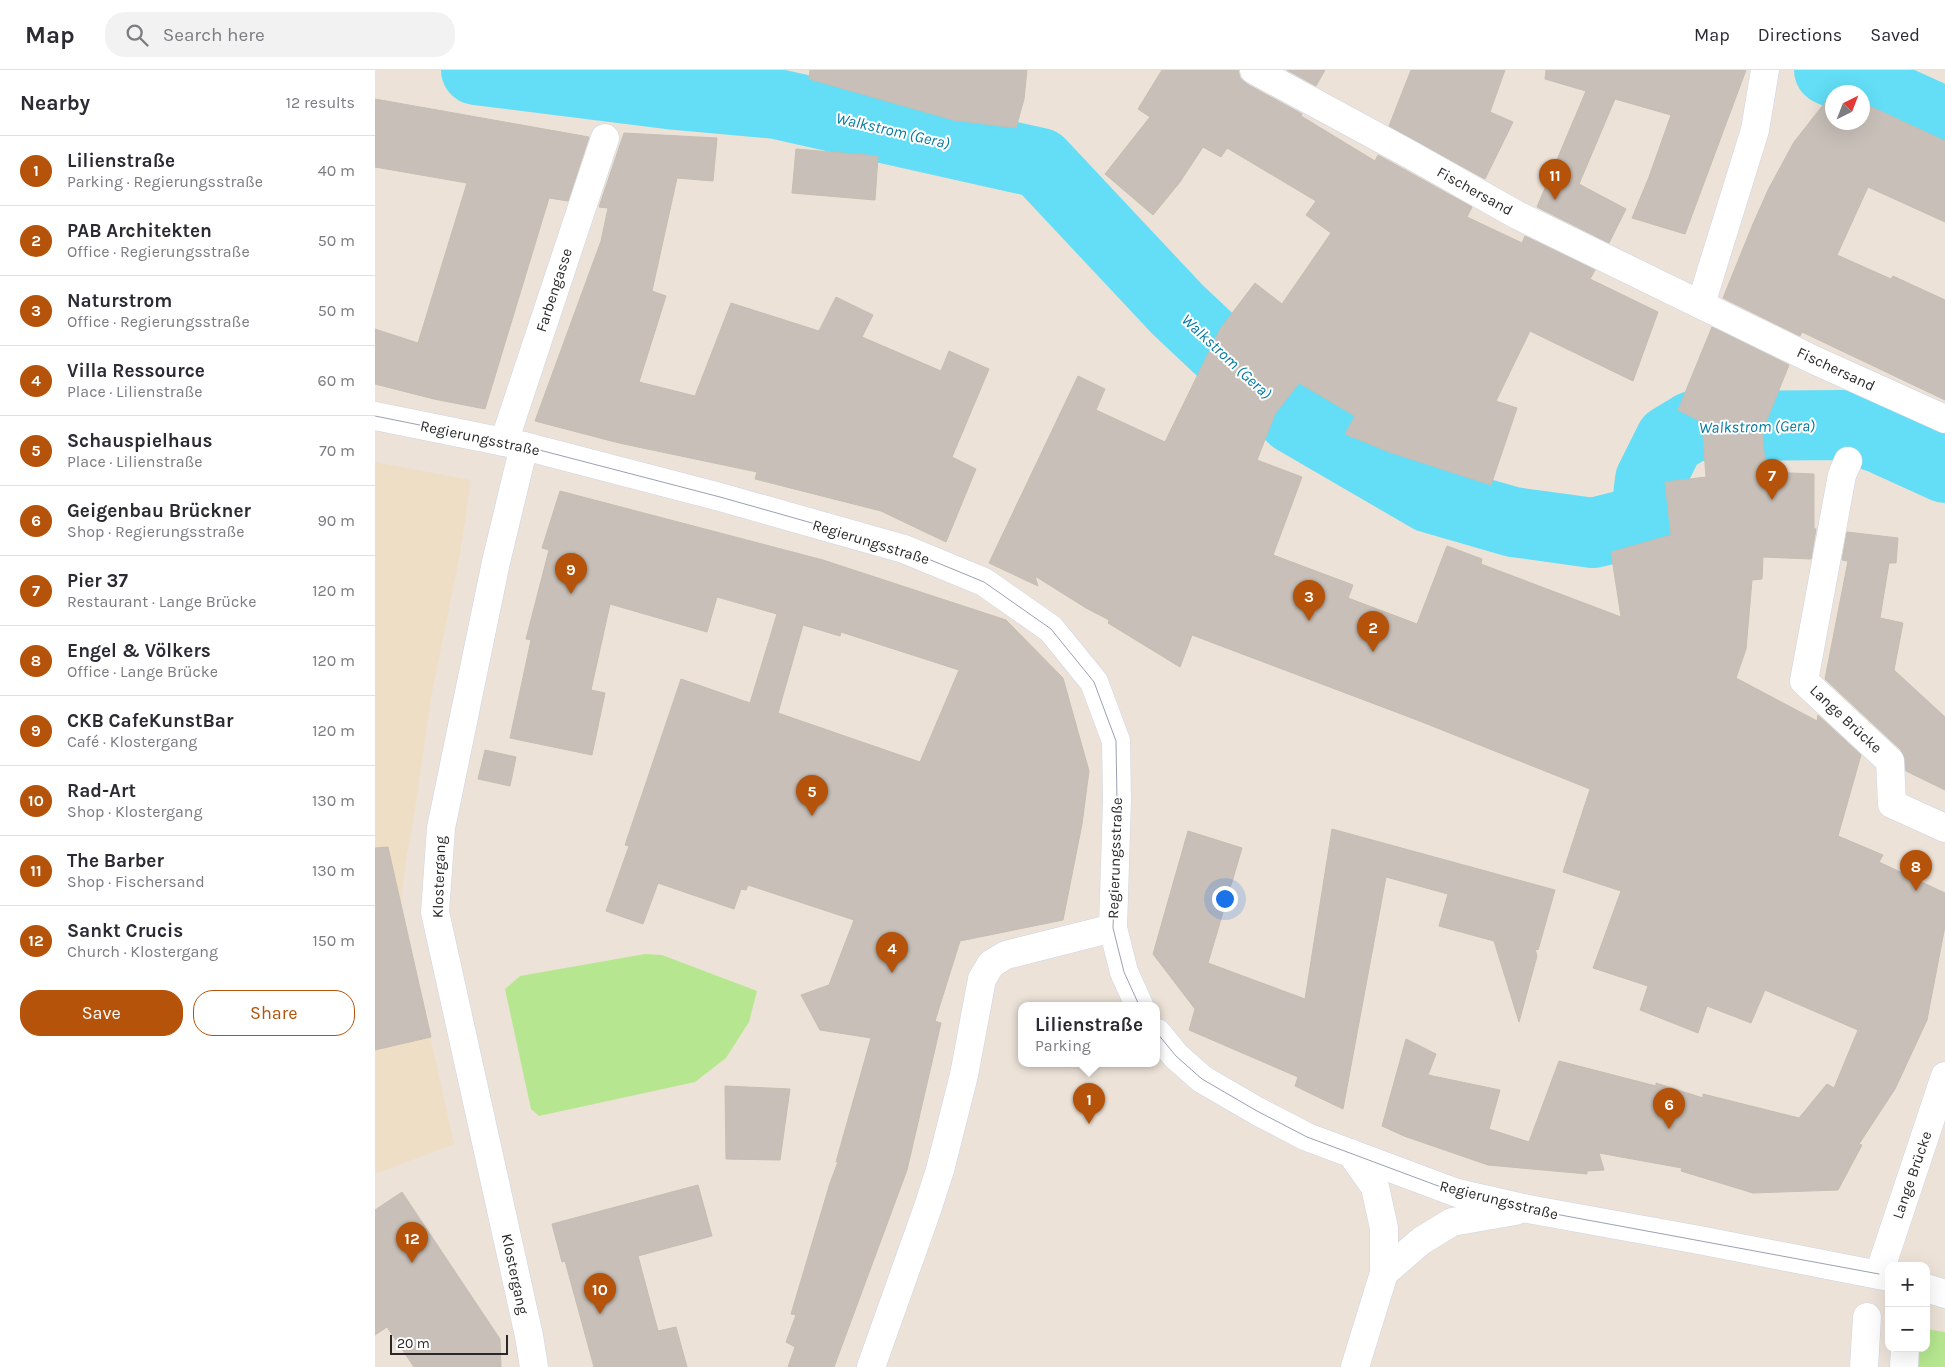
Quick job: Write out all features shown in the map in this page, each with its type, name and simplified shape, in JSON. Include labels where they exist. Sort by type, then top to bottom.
[{"type":"street","name":"Fischersand","points":[[1254,70],[1517,215],[1814,360],[1945,420]]},
{"type":"street","points":[[1701,304],[1755,130],[1765,70]]},
{"type":"street","name":"Farbengasse","points":[[514,444],[605,138]]},
{"type":"street","name":"Regierungsstraße","points":[[375,416],[514,444],[720,497],[904,549],[984,582],[1051,629],[1094,682],[1116,741],[1117,800],[1113,928],[1124,972],[1138,1002]]},
{"type":"street","name":"Klostergang","points":[[514,444],[496,562],[441,828],[435,912],[529,1336],[534,1367]]},
{"type":"street","name":"Lange Brücke","points":[[1848,460],[1842,475],[1804,681],[1890,761],[1892,804],[1945,828]]},
{"type":"street","points":[[871,1367],[940,1170],[964,1075],[983,980],[991,964],[1006,955],[1113,928]]},
{"type":"street","name":"Regierungsstraße","points":[[1160,1037],[1176,1056],[1202,1079],[1257,1111],[1307,1137],[1457,1193],[1528,1209],[1884,1275]]},
{"type":"street","name":"Lange Brücke","points":[[1884,1275],[1945,1076]]},
{"type":"street","points":[[1351,1153],[1375,1187],[1384,1228],[1384,1273],[1355,1367]]},
{"type":"street","points":[[1384,1273],[1421,1241],[1452,1222],[1528,1209]]},
{"type":"street","points":[[1930,1289],[1945,1294]]},
{"type":"street","points":[[1864,1367],[1867,1317]]},
{"type":"street","points":[[1904,1367],[1905,1352]]},
{"type":"shaded area","points":[[375,462],[471,480],[460,554],[431,698],[401,904],[454,1144],[375,1174]]},
{"type":"green space","points":[[645,954],[662,955],[757,991],[749,1022],[726,1058],[695,1082],[539,1116],[531,1109],[505,989],[520,976]]},
{"type":"green space","points":[[1930,1330],[1945,1332],[1945,1367],[1912,1367],[1913,1352],[1930,1352]]},
{"type":"building","points":[[810,70],[1027,70],[1024,99],[1016,128],[953,120],[809,79]]},
{"type":"building","points":[[1162,70],[1238,70],[1240,78],[1247,84],[1302,114],[1301,116],[1375,161],[1378,155],[1472,207],[1467,217],[1522,243],[1525,236],[1595,270],[1590,279],[1658,312],[1633,381],[1530,331],[1496,401],[1517,408],[1491,485],[1389,452],[1345,434],[1355,416],[1299,383],[1275,414],[1257,460],[1302,477],[1273,555],[1353,585],[1348,598],[1417,624],[1447,546],[1482,559],[1481,564],[1621,617],[1611,552],[1671,535],[1665,482],[1706,477],[1702,422],[1678,410],[1712,327],[1789,365],[1762,432],[1766,472],[1814,474],[1814,529],[1816,529],[1811,559],[1763,557],[1762,579],[1752,580],[1746,649],[1736,678],[1817,721],[1818,715],[1861,755],[1838,836],[1883,855],[1879,862],[1945,893],[1945,926],[1927,1020],[1895,1089],[1859,1144],[1862,1145],[1838,1190],[1753,1193],[1681,1171],[1682,1168],[1599,1153],[1604,1170],[1587,1171],[1587,1174],[1488,1165],[1404,1136],[1382,1126],[1406,1039],[1436,1054],[1428,1075],[1500,1090],[1489,1129],[1529,1142],[1559,1061],[1656,1086],[1656,1083],[1703,1098],[1703,1094],[1799,1118],[1827,1084],[1834,1088],[1858,1030],[1765,990],[1751,1023],[1707,1006],[1698,1033],[1640,1010],[1648,986],[1593,968],[1621,891],[1563,872],[1590,789],[1417,720],[1192,635],[1180,667],[1108,623],[1109,620],[1035,576],[1038,586],[989,563],[1078,376],[1105,389],[1096,410],[1165,442],[1220,329],[1255,283],[1282,304],[1331,233],[1306,215],[1316,201],[1227,148],[1221,157],[1203,147],[1180,182],[1153,215],[1105,174],[1150,117],[1138,109]]},
{"type":"building","points":[[1287,70],[1325,70],[1316,86]]},
{"type":"building","points":[[1411,70],[1505,70],[1490,112],[1513,122],[1485,179],[1389,126]]},
{"type":"building","points":[[1546,70],[1746,70],[1685,234],[1632,218],[1671,115],[1615,99],[1579,184],[1626,209],[1609,243],[1537,207],[1586,91],[1545,79]]},
{"type":"building","points":[[375,99],[589,137],[568,201],[549,198],[485,409],[434,399],[375,384],[375,329],[418,343],[467,183],[375,167]]},
{"type":"building","points":[[1825,103],[1825,130],[1870,130],[1870,106],[1945,141],[1945,222],[1868,187],[1837,255],[1891,279],[1893,276],[1945,300],[1945,400],[1802,332],[1800,336],[1723,298],[1769,188],[1794,142]]},
{"type":"building","points":[[624,133],[717,138],[713,181],[677,178],[652,291],[666,296],[639,382],[695,396],[731,303],[819,331],[836,297],[873,315],[862,337],[941,371],[949,351],[989,369],[952,457],[976,469],[946,542],[881,511],[755,479],[757,472],[619,443],[535,421],[601,241],[608,208],[599,207]]},
{"type":"building","points":[[796,149],[878,156],[875,200],[792,193]]},
{"type":"building","points":[[560,491],[823,560],[1006,620],[1063,678],[1089,771],[1082,824],[1063,920],[960,941],[935,1021],[941,1023],[907,1170],[834,1367],[788,1367],[795,1347],[786,1342],[796,1315],[791,1314],[838,1162],[836,1162],[871,1038],[820,1030],[801,995],[829,985],[854,920],[748,885],[746,890],[741,889],[734,909],[658,883],[643,924],[606,911],[629,846],[625,845],[681,679],[750,703],[777,614],[717,597],[707,632],[610,604],[591,690],[605,693],[592,755],[510,738],[531,640],[526,639],[549,550],[542,548]],"holes":[[[803,625],[840,636],[841,632],[959,670],[920,762],[778,713]]]},
{"type":"building","points":[[1847,532],[1898,538],[1896,563],[1889,563],[1880,618],[1903,623],[1894,670],[1945,717],[1945,790],[1906,771],[1905,760],[1901,750],[1825,679],[1848,561],[1842,560]]},
{"type":"building","points":[[485,750],[516,757],[510,786],[478,779]]},
{"type":"building","points":[[1332,829],[1555,890],[1538,950],[1535,949],[1537,956],[1519,1022],[1494,941],[1439,926],[1448,894],[1386,877],[1343,1109],[1295,1086],[1298,1077],[1189,1030],[1195,1009],[1153,954],[1188,831],[1242,848],[1208,963],[1305,999]]},
{"type":"building","points":[[388,847],[431,1037],[375,1050],[375,848]]},
{"type":"building","points":[[725,1086],[790,1089],[780,1160],[726,1159]]},
{"type":"building","points":[[698,1185],[712,1236],[638,1256],[658,1331],[676,1327],[687,1367],[594,1367],[565,1261],[562,1262],[552,1224]]},
{"type":"building","points":[[402,1192],[500,1339],[501,1367],[414,1367],[387,1327],[375,1335],[375,1210]]},
{"type":"waterway","name":"Walkstrom (Gera)","points":[[476,70],[676,95],[777,104],[1040,163],[1178,310],[1294,419],[1430,498],[1513,522],[1593,533],[1645,520],[1650,480],[1670,440],[1693,426],[1843,425],[1879,438],[1945,468]]},
{"type":"waterway","points":[[1829,70],[1945,122]]},
{"type":"tram line","points":[[375,416],[524,446],[720,497],[904,549],[984,582],[1051,629],[1094,682],[1116,741],[1117,800],[1113,928],[1124,972],[1138,1002]]},
{"type":"tram line","points":[[1160,1037],[1176,1056],[1202,1079],[1257,1111],[1307,1137],[1457,1193],[1528,1209],[1879,1274]]},
{"type":"place","name":"The Barber","points":[[1555,200]]},
{"type":"place","name":"Pier 37","points":[[1772,500]]},
{"type":"place","name":"CKB CafeKunstBar","points":[[571,594]]},
{"type":"place","name":"Naturstrom","points":[[1309,621]]},
{"type":"place","name":"PAB Architekten","points":[[1373,652]]},
{"type":"place","name":"Schauspielhaus","points":[[812,816]]},
{"type":"place","name":"Engel & Völkers","points":[[1916,891]]},
{"type":"place","name":"Villa Ressource","points":[[892,973]]},
{"type":"place","name":"Lilienstraße","points":[[1089,1124]]},
{"type":"place","name":"Geigenbau Brückner","points":[[1669,1129]]},
{"type":"place","name":"Sankt Crucis","points":[[412,1263]]},
{"type":"place","name":"Rad-Art","points":[[600,1314]]}]
